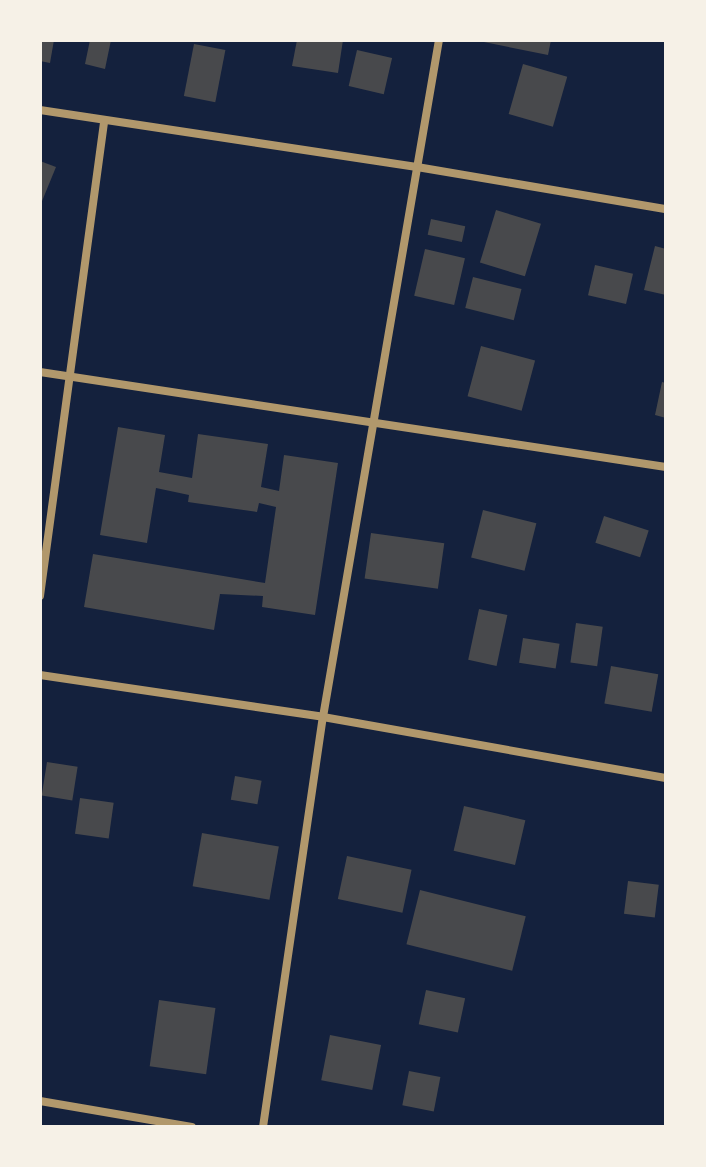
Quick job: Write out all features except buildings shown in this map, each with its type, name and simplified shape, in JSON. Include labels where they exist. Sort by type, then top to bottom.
[{"type":"street","points":[[263,1127],[323,717],[376,422],[439,40]]},
{"type":"street","points":[[40,110],[417,167],[666,209]]},
{"type":"street","points":[[40,596],[104,120]]},
{"type":"street","points":[[40,372],[666,467]]},
{"type":"street","points":[[40,675],[323,717],[666,778]]},
{"type":"street","points":[[40,1101],[192,1127]]}]
